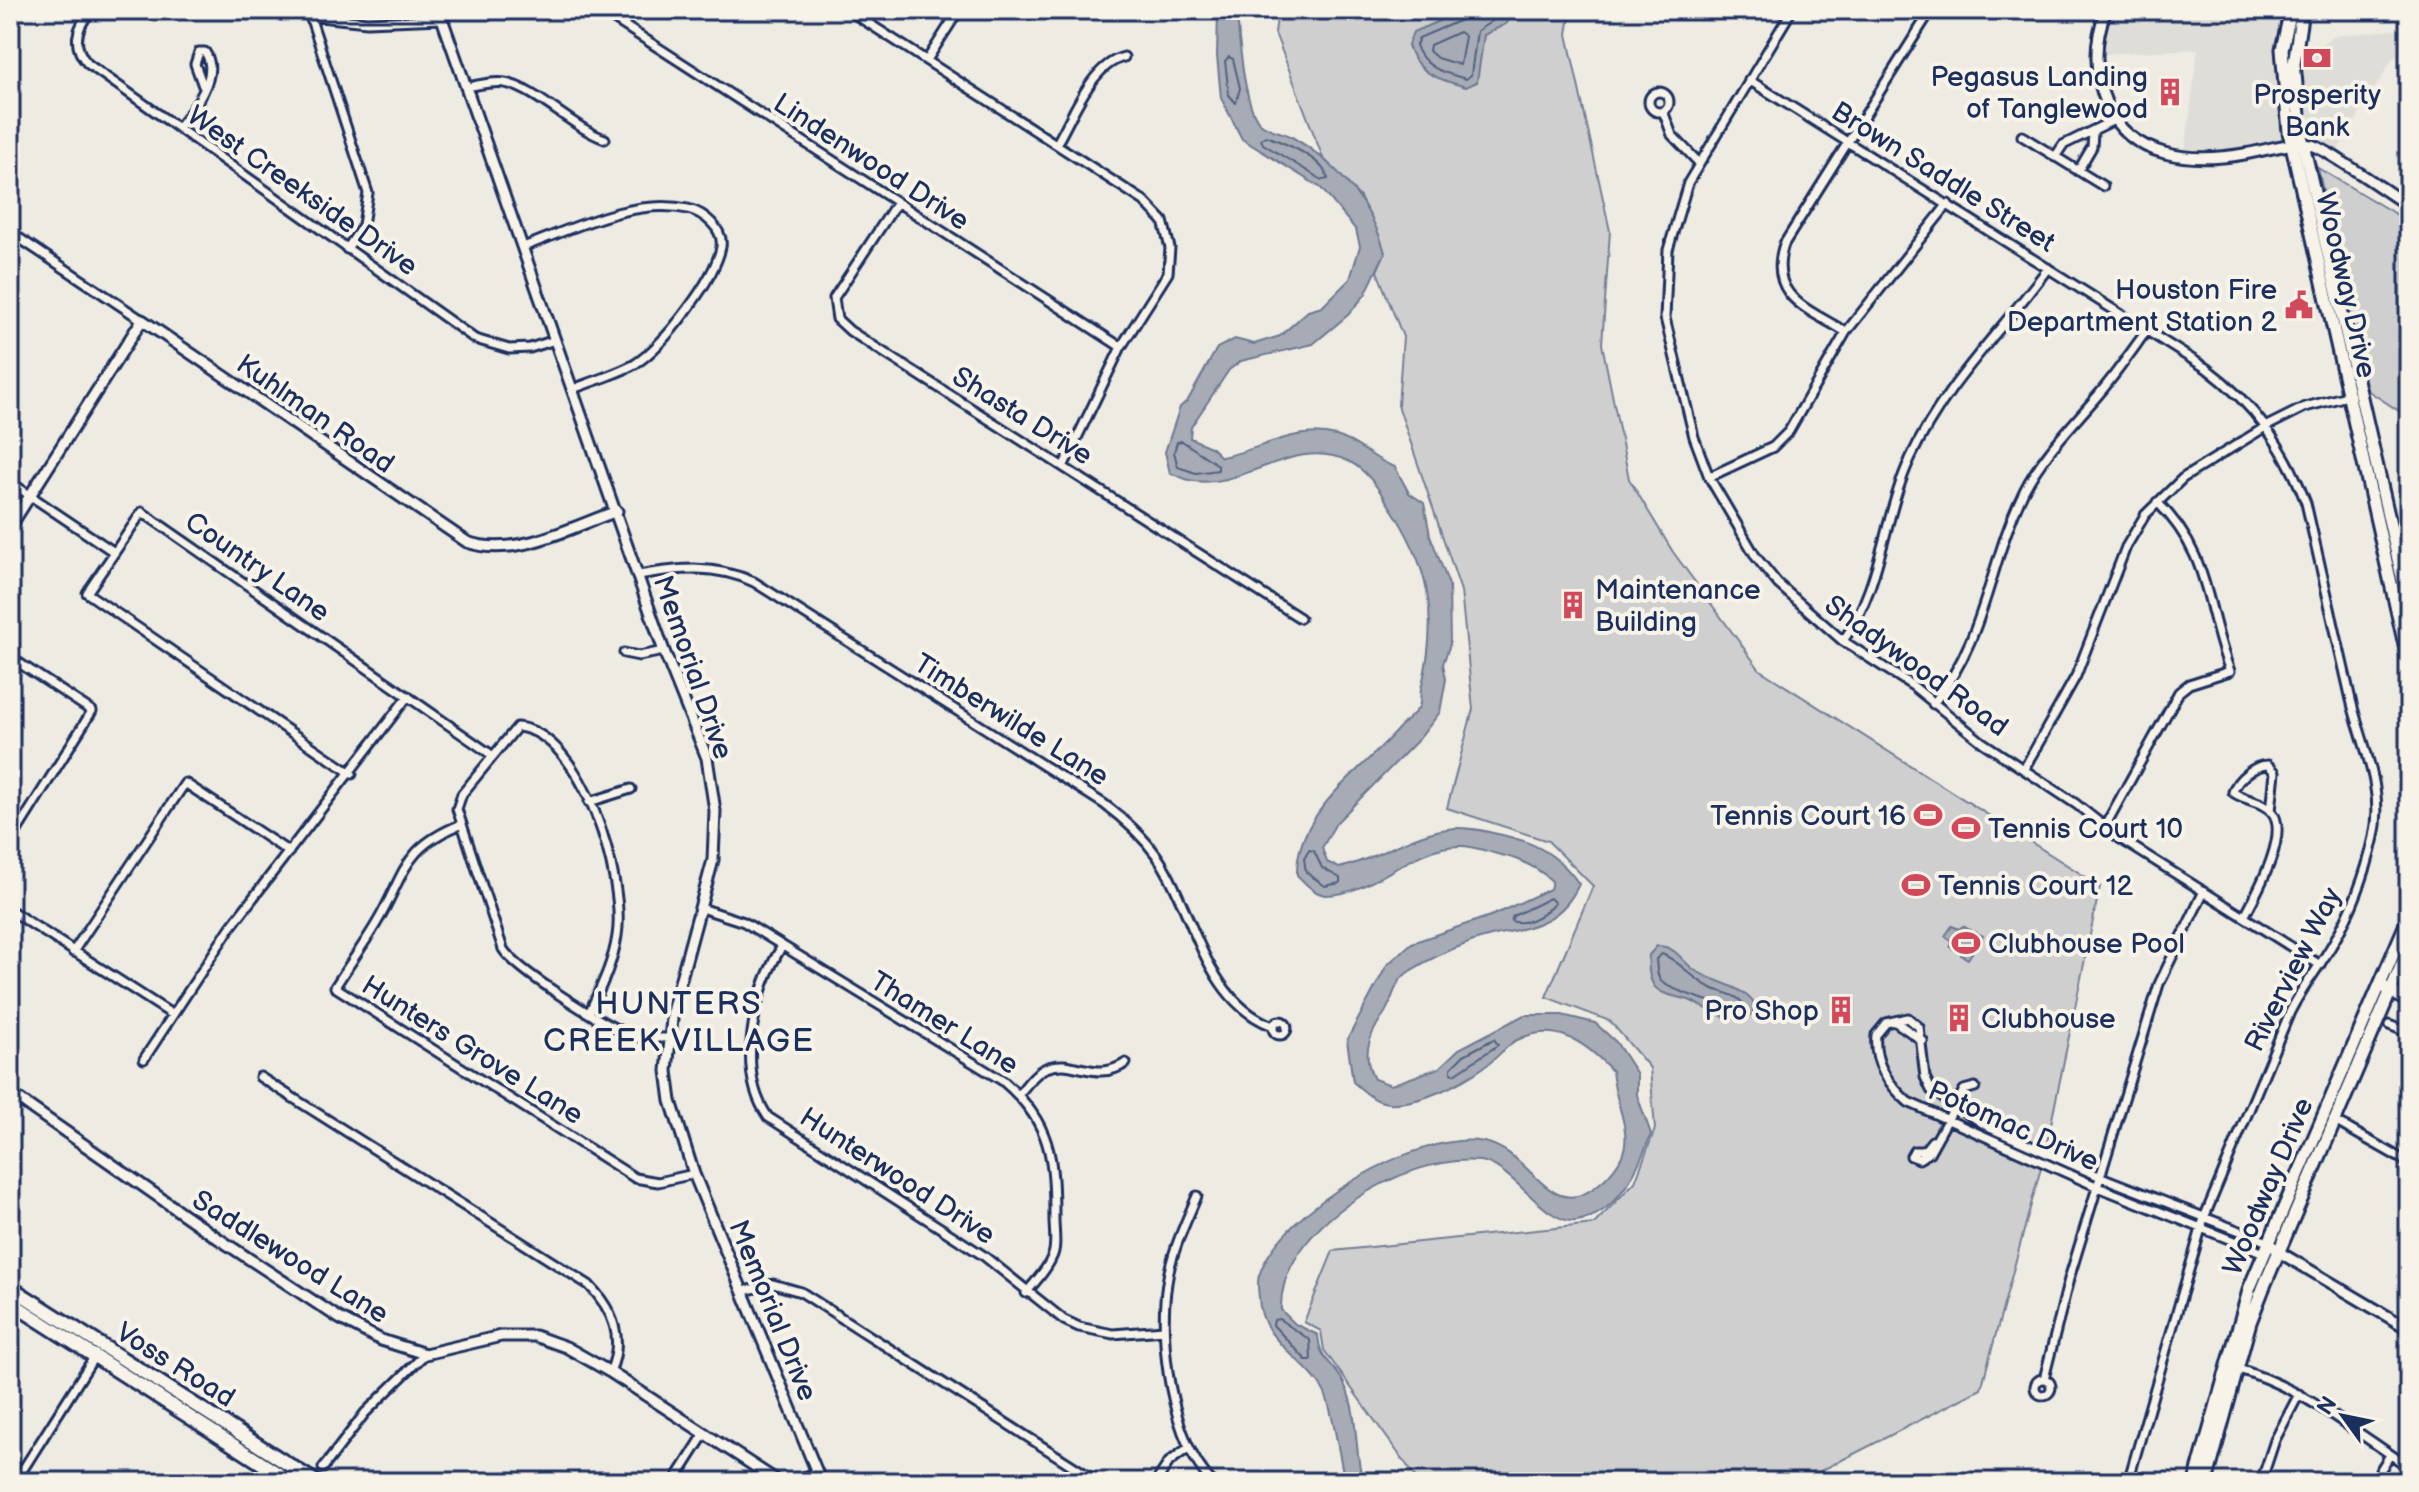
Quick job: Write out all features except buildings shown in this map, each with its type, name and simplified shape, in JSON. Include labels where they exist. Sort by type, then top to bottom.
[{"type":"main road","name":"Woodway Drive","points":[[2291,10],[2282,49],[2283,89],[2337,289],[2361,395],[2378,500]]},
{"type":"main road","name":"Woodway Drive","points":[[2302,10],[2293,84],[2297,145],[2324,293],[2347,395],[2409,607]]},
{"type":"main road","points":[[2282,49],[2296,44]]},
{"type":"main road","points":[[2324,293],[2337,289]]},
{"type":"main road","points":[[2330,322],[2343,319]]},
{"type":"main road","name":"Woodway Drive","points":[[2403,594],[2409,663]]},
{"type":"main road","name":"Woodway Drive","points":[[2206,1482],[2250,1322],[2329,1118],[2388,982],[2409,917]]},
{"type":"main road","name":"Woodway Drive","points":[[2388,982],[2409,948]]},
{"type":"main road","points":[[2409,987],[2388,982],[2390,994],[2409,1002]]},
{"type":"main road","name":"Woodway Drive","points":[[2195,1482],[2225,1365],[2266,1247],[2390,994]]},
{"type":"main road","name":"Voss Road","points":[[10,1287],[18,1302],[243,1443],[316,1482]]},
{"type":"main road","name":"Voss Road","points":[[243,1443],[291,1482]]},
{"type":"street","name":"West Creekside Drive","points":[[92,10],[78,30],[80,55],[347,249],[475,339],[509,349],[530,348],[555,340]]},
{"type":"street","name":"Lindenwood Drive","points":[[600,10],[1121,347]]},
{"type":"street","points":[[848,10],[1144,201],[1163,221],[1168,237],[1168,273],[1121,347],[1063,467]]},
{"type":"street","points":[[927,60],[959,10]]},
{"type":"street","name":"Shadywood Road","points":[[1792,10],[1699,163],[1675,217],[1665,267],[1665,318],[1694,437],[1709,477],[1756,557],[1778,584],[1843,641],[1913,686],[1982,742],[2105,826],[2320,965]]},
{"type":"street","points":[[1846,332],[1794,300],[1779,279],[1778,268],[1784,244],[1931,10]]},
{"type":"street","points":[[2018,12],[2034,10]]},
{"type":"street","points":[[2106,10],[2098,35],[2097,59],[2103,94],[2114,120],[2133,140],[2174,156],[2220,157],[2313,145],[2409,206]]},
{"type":"street","points":[[347,249],[363,225],[368,193],[309,13],[367,22],[440,15]]},
{"type":"street","name":"Memorial Drive","points":[[440,15],[664,651],[707,758],[715,811],[713,860],[668,1038],[671,1101],[694,1174],[819,1478]]},
{"type":"street","points":[[1057,143],[1097,74],[1113,59],[1124,57]]},
{"type":"street","name":"Brown Saddle Street","points":[[1749,80],[2147,330],[2229,385],[2267,426]]},
{"type":"street","points":[[467,87],[494,82],[514,85],[591,134],[605,139]]},
{"type":"street","points":[[178,128],[192,110],[203,86]]},
{"type":"street","points":[[1663,111],[1672,135],[1699,163]]},
{"type":"street","points":[[2055,157],[2063,145],[2093,133],[2114,120]]},
{"type":"street","points":[[2078,171],[2092,147],[2093,133]]},
{"type":"street","points":[[2022,136],[2103,186]]},
{"type":"street","name":"Shasta Drive","points":[[896,204],[839,286],[834,298],[837,319],[850,331],[1300,618]]},
{"type":"street","points":[[1709,477],[1773,447],[1789,431],[1846,332],[1948,204]]},
{"type":"street","points":[[523,247],[603,218],[659,208],[687,209],[702,215],[718,229],[722,245],[714,266],[661,344],[635,364],[573,389]]},
{"type":"street","name":"Kuhlman Road","points":[[10,232],[467,542],[490,548],[511,547],[617,511]]},
{"type":"street","points":[[1843,641],[1867,598],[1896,492],[1932,414],[1964,368],[2048,268]]},
{"type":"street","points":[[10,527],[142,320]]},
{"type":"street","points":[[1933,704],[1964,662],[1976,635],[2025,490],[2061,436],[2099,394],[2147,330]]},
{"type":"street","points":[[2024,769],[2076,676],[2126,547],[2157,502],[2202,465],[2267,426],[2305,407],[2347,395],[2361,395]]},
{"type":"street","name":"Riverview Way","points":[[2128,1482],[2204,1218],[2290,1012],[2350,909],[2375,834],[2376,789],[2369,756],[2356,721],[2306,503],[2296,476],[2267,426]]},
{"type":"street","points":[[10,482],[114,552],[87,593],[352,774]]},
{"type":"street","points":[[2105,826],[2179,692],[2189,684],[2230,671],[2220,647],[2199,559],[2183,529],[2157,502]]},
{"type":"street","name":"Country Lane","points":[[114,552],[142,512],[492,755]]},
{"type":"street","name":"Timberwilde Lane","points":[[639,575],[684,567],[705,568],[729,571],[754,582],[1104,804],[1126,820],[1158,858],[1231,998],[1258,1021],[1273,1026]]},
{"type":"street","points":[[624,653],[639,656],[664,651]]},
{"type":"street","points":[[10,657],[92,711],[10,842]]},
{"type":"street","points":[[144,1059],[230,928],[352,774],[408,696]]},
{"type":"street","points":[[590,1011],[610,966],[618,934],[618,897],[589,802],[571,763],[561,750],[536,732],[517,727],[458,800],[462,824],[508,957],[590,1011],[636,1037],[668,1038]]},
{"type":"street","points":[[2245,915],[2262,882],[2277,836],[2271,811],[2275,772],[2268,765],[2259,765],[2234,787],[2233,792],[2271,811]]},
{"type":"street","points":[[73,952],[185,783],[289,852]]},
{"type":"street","points":[[589,802],[631,789]]},
{"type":"street","name":"Hunters Grove Lane","points":[[462,824],[434,836],[412,855],[377,922],[335,987],[635,1178],[658,1182],[694,1174]]},
{"type":"street","points":[[2044,1379],[2063,1301],[2159,984],[2204,891]]},
{"type":"street","name":"Thamer Lane","points":[[701,908],[744,922],[1003,1081],[1019,1094],[1035,1114],[1045,1134],[1054,1183],[1054,1254],[1026,1293]]},
{"type":"street","points":[[10,910],[173,1015]]},
{"type":"street","name":"Hunterwood Drive","points":[[782,946],[763,983],[751,1055],[760,1106],[768,1117],[984,1256],[1026,1293],[1064,1320],[1094,1332],[1113,1334],[1164,1330]]},
{"type":"street","name":"Potomac Drive","points":[[2266,1247],[2201,1228],[2098,1187],[1908,1102],[1886,1077],[1875,1041],[1882,1026],[1894,1021],[1923,1041],[1925,1077],[1931,1090],[1990,1128],[2279,1252],[2407,1324]]},
{"type":"street","points":[[2389,1025],[2409,1033]]},
{"type":"street","points":[[1019,1094],[1046,1067],[1059,1065],[1104,1073],[1126,1063]]},
{"type":"street","points":[[260,1077],[589,1285],[608,1304],[617,1326],[615,1360],[610,1372]]},
{"type":"street","points":[[1945,1121],[1929,1153],[1919,1159],[1911,1156],[1914,1151],[1924,1151],[1964,1090],[1975,1087]]},
{"type":"street","name":"Saddlewood Lane","points":[[10,1093],[125,1176],[339,1318],[381,1340],[425,1354]]},
{"type":"street","points":[[2329,1118],[2409,1163]]},
{"type":"street","points":[[1197,1196],[1179,1238],[1167,1283],[1164,1330],[1172,1392],[1188,1448],[1198,1468],[1212,1482]]},
{"type":"street","points":[[744,1291],[773,1284],[801,1292],[1098,1482]]},
{"type":"street","points":[[323,1468],[365,1413],[425,1354],[501,1336],[535,1336],[566,1347],[610,1372],[779,1482]]},
{"type":"street","points":[[22,1471],[98,1351]]},
{"type":"street","points":[[2225,1365],[2269,1378],[2299,1394],[2409,1467]]},
{"type":"street","points":[[2261,1482],[2275,1440],[2299,1394]]},
{"type":"street","points":[[674,1482],[705,1433]]},
{"type":"street","points":[[1156,1482],[1169,1462],[1188,1448]]},
{"type":"street","points":[[2373,1482],[2390,1455]]},
{"type":"street","points":[[789,1482],[819,1478]]},
{"type":"shaded area","points":[[1278,10],[1571,10],[1567,34],[1610,231],[1602,344],[1629,479],[1673,552],[1760,670],[2100,886],[2045,1153],[1981,1389],[1799,1482],[1419,1482],[1324,1350],[1321,1331],[1304,1322],[1333,1251],[1594,1224],[1635,1182],[1655,1129],[1650,1068],[1610,1021],[1546,997],[1593,886],[1548,841],[1447,808],[1473,709],[1461,591],[1398,405],[1403,337],[1377,271],[1385,253],[1360,197],[1323,158],[1275,33]]},
{"type":"shaded area","points":[[2112,10],[2288,10],[2289,141],[2230,152],[2185,153],[2198,49],[2103,54],[2106,24]]},
{"type":"shaded area","points":[[2404,29],[2405,54],[2393,58],[2336,153],[2312,139],[2303,128],[2299,88],[2306,46],[2322,44],[2333,36]]},
{"type":"shaded area","points":[[2318,168],[2409,222],[2409,402],[2402,413],[2367,390]]},
{"type":"shaded area","points":[[2395,512],[2409,515],[2409,573]]},
{"type":"water","points":[[1218,10],[1237,10],[1246,86],[1259,122],[1308,147],[1337,172],[1361,201],[1385,253],[1365,295],[1348,315],[1313,344],[1241,361],[1229,370],[1191,427],[1190,438],[1211,447],[1221,457],[1306,434],[1321,433],[1352,442],[1395,467],[1409,493],[1424,503],[1430,535],[1449,585],[1450,644],[1443,664],[1446,679],[1440,712],[1419,739],[1336,823],[1322,848],[1327,862],[1339,868],[1425,834],[1469,828],[1510,837],[1540,848],[1565,867],[1579,884],[1559,912],[1546,920],[1464,945],[1404,976],[1370,1039],[1370,1071],[1374,1079],[1391,1085],[1439,1068],[1459,1049],[1524,1015],[1562,1015],[1595,1023],[1616,1042],[1637,1074],[1637,1095],[1651,1134],[1640,1162],[1624,1188],[1604,1210],[1591,1217],[1564,1220],[1540,1205],[1492,1165],[1480,1161],[1450,1162],[1417,1169],[1384,1183],[1352,1202],[1323,1225],[1300,1251],[1286,1280],[1281,1310],[1295,1324],[1318,1335],[1323,1354],[1347,1390],[1354,1416],[1363,1482],[1345,1482],[1326,1395],[1313,1376],[1283,1347],[1266,1325],[1261,1312],[1258,1278],[1273,1249],[1295,1224],[1323,1200],[1390,1161],[1425,1148],[1457,1141],[1484,1142],[1501,1148],[1554,1192],[1567,1197],[1582,1195],[1613,1170],[1622,1157],[1625,1131],[1612,1071],[1580,1043],[1556,1034],[1529,1035],[1515,1041],[1466,1079],[1427,1097],[1401,1103],[1379,1101],[1353,1082],[1347,1040],[1387,965],[1412,943],[1493,915],[1550,889],[1552,881],[1519,861],[1461,846],[1426,853],[1345,893],[1318,893],[1297,875],[1299,852],[1318,812],[1419,707],[1430,615],[1422,571],[1403,527],[1366,474],[1354,464],[1328,455],[1308,455],[1213,481],[1191,480],[1170,473],[1165,452],[1180,407],[1188,400],[1217,348],[1235,339],[1254,344],[1280,336],[1308,311],[1322,307],[1350,279],[1360,246],[1356,230],[1321,188],[1242,139],[1221,98],[1217,56]]},
{"type":"water","points":[[1465,10],[1518,10],[1506,24],[1484,35],[1477,82],[1466,87],[1423,69],[1408,45],[1413,32]]},
{"type":"water","name":"Clubhouse Pool","points":[[1952,926],[1970,930],[1969,937],[1975,932],[1983,936],[1968,959],[1961,955],[1963,946],[1957,951],[1950,947],[1951,941],[1945,936]]},
{"type":"water","points":[[1657,946],[1673,951],[1693,969],[1747,996],[1753,1002],[1753,1014],[1746,1018],[1730,1018],[1657,989],[1649,971],[1649,955]]},
{"type":"place","name":"Prosperity Bank","points":[[2317,58]]},
{"type":"place","name":"Pegasus Landing of Tanglewood","points":[[2170,92]]},
{"type":"place","name":"Houston Fire Department Station 2","points":[[2299,305]]},
{"type":"place","name":"Maintenance Building","points":[[1573,605]]},
{"type":"place","name":"Tennis Court 16","points":[[1928,815]]},
{"type":"place","name":"Tennis Court 10","points":[[1966,828]]},
{"type":"place","name":"Tennis Court 12","points":[[1916,885]]},
{"type":"place","name":"Clubhouse Pool","points":[[1966,943]]},
{"type":"place","name":"Pro Shop","points":[[1841,1010]]},
{"type":"place","name":"Clubhouse","points":[[1959,1018]]},
{"type":"district","name":"HUNTERS CREEK VILLAGE","points":[[679,1022]]}]
